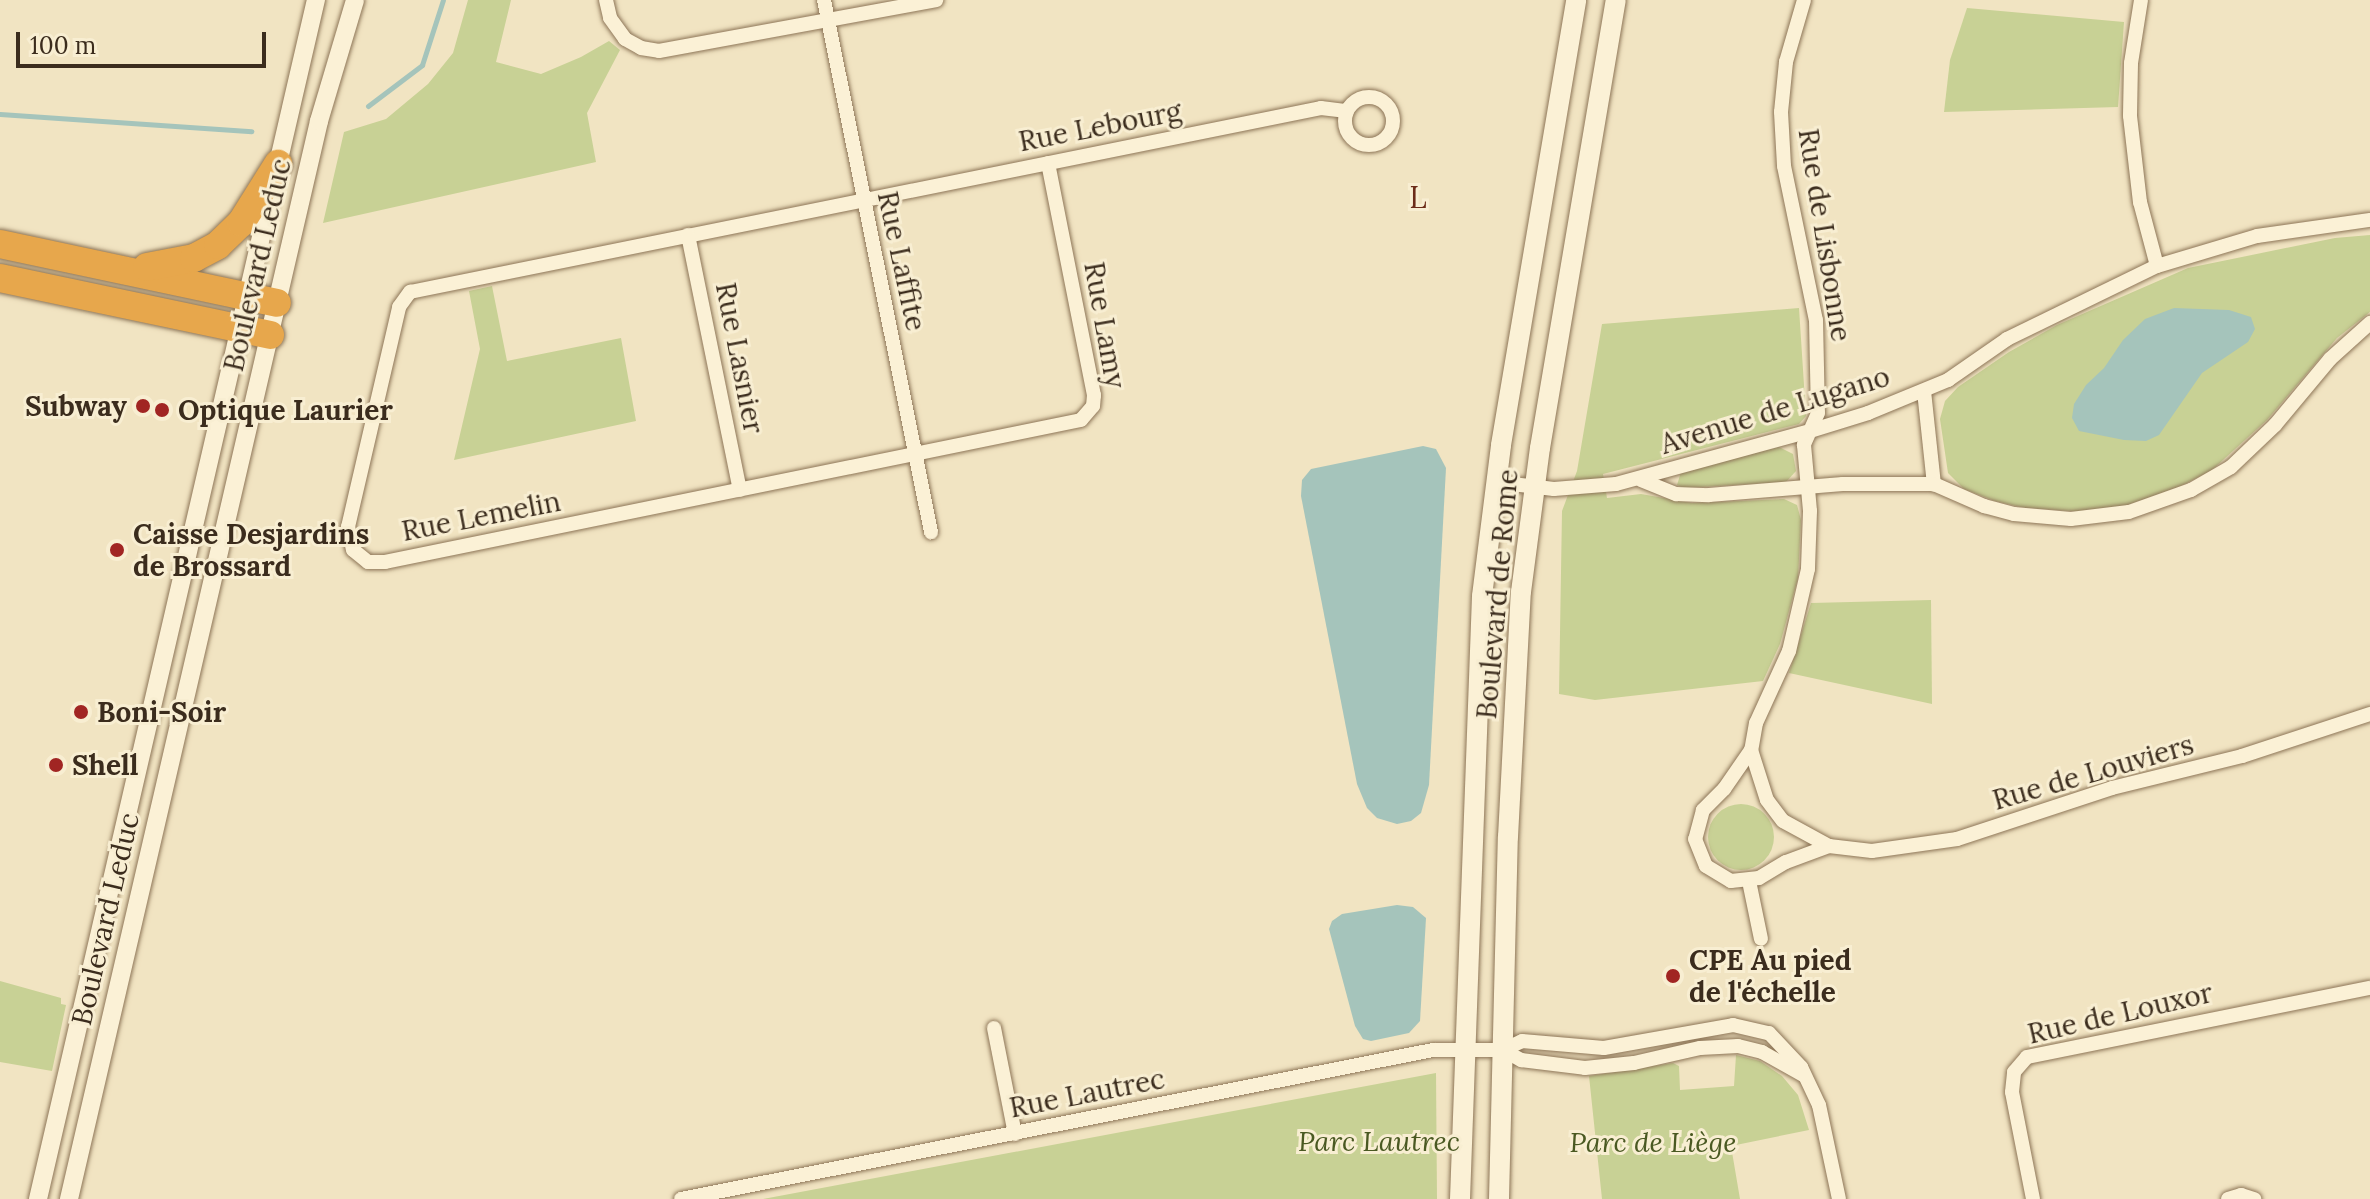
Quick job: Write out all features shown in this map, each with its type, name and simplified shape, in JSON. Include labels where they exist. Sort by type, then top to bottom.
[{"type":"highway","points":[[130,270],[182,262],[218,245],[241,223],[278,164]]},
{"type":"highway","points":[[0,244],[277,303]]},
{"type":"highway","points":[[0,278],[270,335]]},
{"type":"main road","name":"Boulevard de Rome","points":[[1460,1199],[1477,660],[1496,482],[1576,0]]},
{"type":"main road","name":"Boulevard de Rome","points":[[1499,1199],[1514,687],[1534,487],[1616,0]]},
{"type":"street","name":"Boulevard Leduc","points":[[38,1199],[316,0]]},
{"type":"street","name":"Boulevard Leduc","points":[[69,1199],[319,121],[355,0]]},
{"type":"street","points":[[606,0],[610,18],[620,34],[634,45],[653,51],[936,0]]},
{"type":"street","name":"Rue Laffite","points":[[824,0],[931,532]]},
{"type":"street","name":"Rue de Lisbonne","points":[[1804,0],[1786,62],[1781,112],[1784,166],[1816,320],[1819,396],[1818,413],[1810,431]]},
{"type":"street","points":[[2141,0],[2131,63],[2131,129],[2140,202],[2157,266]]},
{"type":"street","name":"Rue Lebourg","points":[[863,199],[1321,108],[1347,111]]},
{"type":"street","name":"Rue Lamy","points":[[916,456],[1069,425],[1081,420],[1093,406],[1048,163]]},
{"type":"street","name":"Rue Lemelin","points":[[863,199],[421,289],[403,298],[348,536],[359,557],[368,562],[385,562],[916,456]]},
{"type":"street","name":"Avenue de Lugano","points":[[1496,482],[1573,488],[1641,480],[1662,469],[1810,431],[1948,380],[2007,339],[2157,266],[2257,236],[2370,220]]},
{"type":"street","name":"Rue Lasnier","points":[[688,235],[740,490]]},
{"type":"street","name":"Avenue de Lugano","points":[[1641,480],[1676,494],[1808,489],[1843,484],[1934,484],[1984,506],[2047,518],[2093,519],[2167,501],[2241,458],[2275,425],[2330,359],[2370,323]]},
{"type":"street","name":"Avenue de Lugano","points":[[1924,391],[1934,484]]},
{"type":"street","points":[[1761,939],[1749,881],[1731,881],[1717,876],[1698,853],[1695,839],[1703,810],[1724,789],[1751,750],[1756,723],[1789,651],[1804,598],[1810,539],[1804,445],[1810,431]]},
{"type":"street","name":"Rue de Louviers","points":[[1751,750],[1767,800],[1783,821],[1829,846],[1872,851],[1957,839],[2112,788],[2242,756],[2369,711]]},
{"type":"street","name":"Rue de Louviers","points":[[1749,881],[1786,862],[1829,846]]},
{"type":"street","name":"Rue de Louxor","points":[[2033,1199],[2012,1092],[2014,1072],[2027,1057],[2370,988]]},
{"type":"street","name":"Rue Lautrec","points":[[681,1199],[1433,1050],[1503,1050],[1522,1041],[1604,1048],[1709,1026],[1745,1025],[1777,1038],[1807,1077],[1822,1119],[1839,1199]]},
{"type":"street","points":[[994,1028],[1015,1134]]},
{"type":"street","name":"Rue Lautrec","points":[[1503,1050],[1521,1060],[1585,1068],[1634,1063],[1708,1047],[1738,1046],[1762,1052],[1807,1077]]},
{"type":"street","points":[[2228,1199],[2241,1195],[2254,1199]]},
{"type":"green space","points":[[468,0],[511,0],[496,62],[541,74],[609,41],[620,50],[587,113],[596,162],[323,223],[344,132],[386,119],[428,84],[453,53]]},
{"type":"green space","points":[[1967,8],[2124,22],[2118,107],[1944,112],[1950,60]]},
{"type":"green space","points":[[2370,235],[2370,312],[2337,338],[2267,420],[2212,470],[2181,486],[2105,513],[2025,508],[1995,501],[1964,489],[1948,473],[1940,419],[1945,401],[1958,387],[2009,352],[2057,325],[2188,268],[2335,238]]},
{"type":"green space","points":[[492,286],[507,361],[621,338],[636,421],[454,460],[480,349],[469,291]]},
{"type":"green space","points":[[1799,308],[1806,416],[1799,424],[1603,474],[1607,498],[1641,494],[1692,503],[1784,499],[1797,505],[1801,520],[1798,578],[1780,644],[1763,681],[1595,700],[1559,694],[1562,511],[1577,471],[1602,324]]},
{"type":"green space","points":[[1779,447],[1793,454],[1796,471],[1786,482],[1684,488],[1677,485],[1681,472]]},
{"type":"green space","points":[[1931,600],[1932,704],[1789,673],[1811,603]]},
{"type":"green space","points":[[1741,804],[1754,807],[1764,814],[1771,824],[1774,837],[1771,850],[1764,860],[1754,867],[1741,870],[1728,867],[1718,860],[1711,850],[1708,837],[1711,824],[1718,814],[1728,807]]},
{"type":"green space","points":[[0,981],[61,998],[61,1004],[66,1005],[52,1071],[0,1062]]},
{"type":"green space","name":"Parc de Liège","points":[[1736,1055],[1760,1061],[1782,1076],[1798,1095],[1809,1130],[1731,1146],[1740,1199],[1602,1199],[1589,1076],[1673,1063],[1679,1066],[1680,1090],[1734,1086]]},
{"type":"green space","name":"Parc Lautrec","points":[[1436,1073],[1437,1199],[763,1199]]},
{"type":"water","points":[[2174,308],[2229,310],[2251,317],[2255,329],[2248,342],[2202,373],[2159,435],[2146,441],[2124,440],[2079,431],[2072,418],[2074,404],[2086,385],[2104,368],[2123,340],[2145,319]]},
{"type":"water","points":[[1423,446],[1436,449],[1446,468],[1429,785],[1421,813],[1411,821],[1397,824],[1377,818],[1367,808],[1357,784],[1301,496],[1302,480],[1311,469]]},
{"type":"water","points":[[1397,905],[1413,907],[1426,918],[1420,1021],[1409,1033],[1371,1041],[1363,1039],[1355,1026],[1329,929],[1332,921],[1342,914]]},
{"type":"waterway","points":[[368,106],[422,65],[443,0]]},
{"type":"waterway","points":[[0,114],[251,131]]},
{"type":"place","name":"Subway","points":[[143,406]]},
{"type":"place","name":"Optique Laurier","points":[[162,410]]},
{"type":"place","name":"Caisse Desjardins de Brossard","points":[[117,550]]},
{"type":"place","name":"Boni-Soir","points":[[81,712]]},
{"type":"place","name":"Shell","points":[[56,765]]},
{"type":"place","name":"CPE Au pied de l'échelle","points":[[1673,976]]},
{"type":"district","name":"L","points":[[1419,197]]}]
